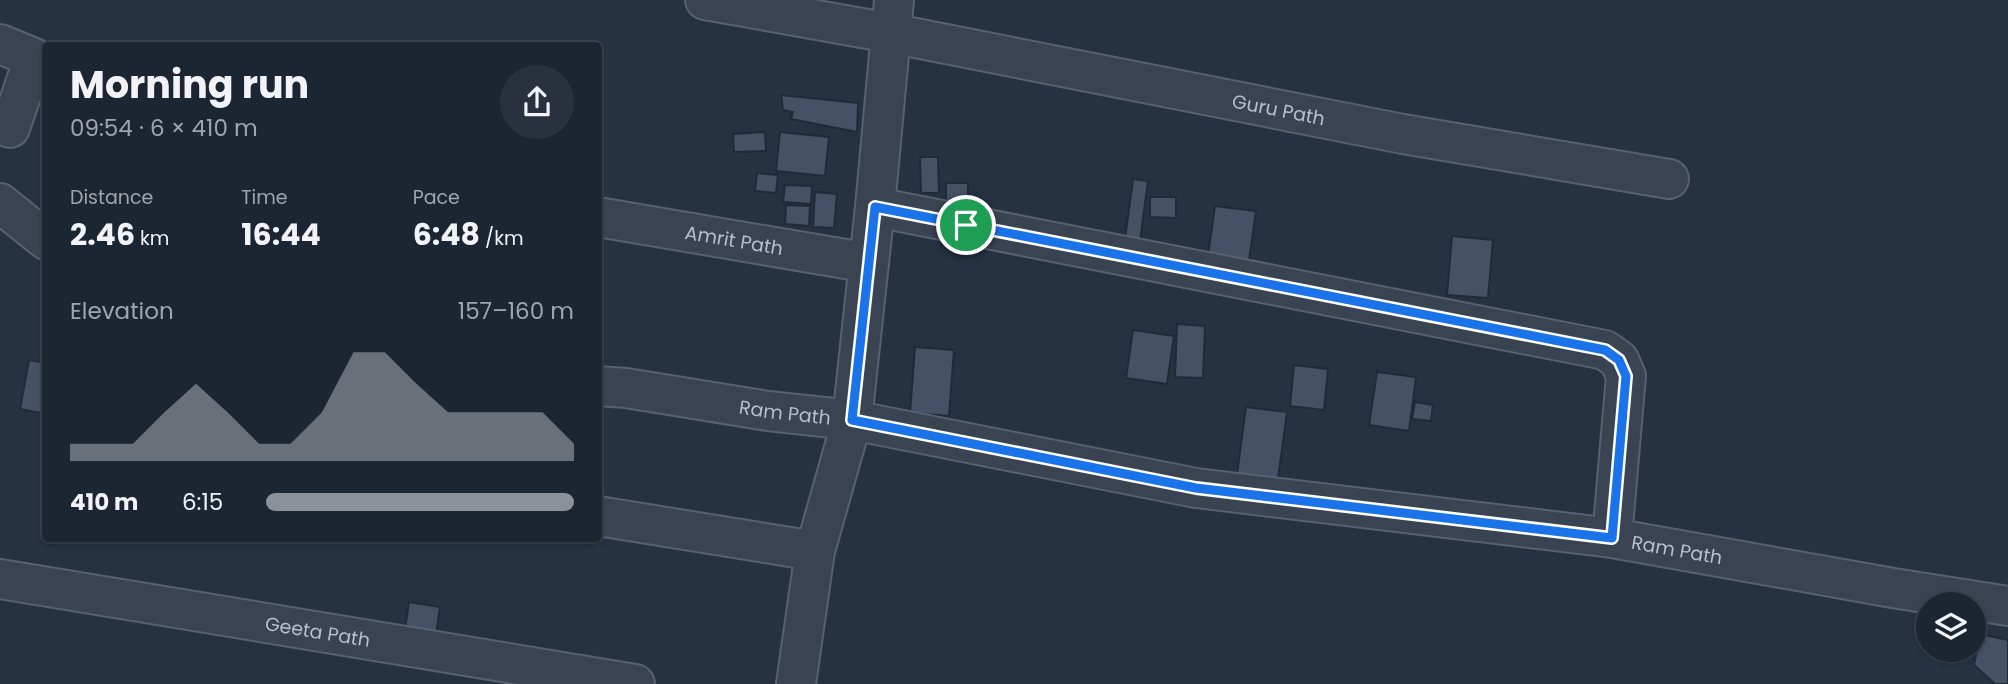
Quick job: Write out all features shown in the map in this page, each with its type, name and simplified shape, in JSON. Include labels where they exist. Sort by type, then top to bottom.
[{"type":"street","name":"Guru Path","points":[[705,0],[892,16],[1403,134],[1669,179]]},
{"type":"street","points":[[796,684],[815,551],[852,420],[892,16]]},
{"type":"street","points":[[10,128],[26,55]]},
{"type":"street","points":[[0,204],[42,237]]},
{"type":"street","points":[[875,207],[1605,350],[1619,360],[1626,376],[1612,538]]},
{"type":"street","name":"Amrit Path","points":[[602,217],[869,263]]},
{"type":"street","name":"Ram Path","points":[[602,387],[768,411],[852,420],[1196,488],[1612,538],[2008,606]]},
{"type":"street","points":[[602,517],[815,551]]},
{"type":"street","name":"Geeta Path","points":[[0,579],[635,684]]},
{"type":"building","points":[[781,95],[858,103],[857,132],[791,119],[793,112],[783,110]]},
{"type":"building","points":[[765,132],[766,151],[734,152],[733,134]]},
{"type":"building","points":[[780,132],[829,137],[825,176],[776,171]]},
{"type":"building","points":[[920,157],[938,157],[939,193],[921,193]]},
{"type":"building","points":[[757,173],[778,175],[776,193],[755,191]]},
{"type":"building","points":[[1133,179],[1148,181],[1139,249],[1124,246]]},
{"type":"building","points":[[946,183],[968,183],[968,206],[946,206]]},
{"type":"building","points":[[785,185],[812,186],[811,204],[783,202]]},
{"type":"building","points":[[815,192],[837,194],[834,228],[813,227]]},
{"type":"building","points":[[1150,197],[1176,197],[1176,218],[1150,217]]},
{"type":"building","points":[[786,205],[810,206],[809,226],[785,224]]},
{"type":"building","points":[[1215,206],[1256,211],[1249,261],[1208,255]]},
{"type":"building","points":[[1452,236],[1493,240],[1488,298],[1447,295]]},
{"type":"building","points":[[1177,324],[1205,326],[1203,378],[1175,377]]},
{"type":"building","points":[[1133,330],[1174,336],[1167,384],[1126,378]]},
{"type":"building","points":[[915,347],[954,350],[949,416],[910,413]]},
{"type":"building","points":[[29,360],[42,362],[42,413],[20,409]]},
{"type":"building","points":[[1294,365],[1328,369],[1324,410],[1290,406]]},
{"type":"building","points":[[1377,372],[1416,377],[1409,431],[1369,425]]},
{"type":"building","points":[[1415,402],[1433,405],[1431,421],[1412,419]]},
{"type":"building","points":[[1246,407],[1287,412],[1278,479],[1237,474]]},
{"type":"building","points":[[409,602],[440,607],[435,641],[404,636]]},
{"type":"building","points":[[1986,635],[2008,640],[2008,684],[1995,684],[1974,665],[1975,662],[1986,662]]},
{"type":"route","points":[[875,207],[966,225],[1605,350],[1619,360],[1626,376],[1612,538],[1196,488],[852,420],[875,207]]}]
